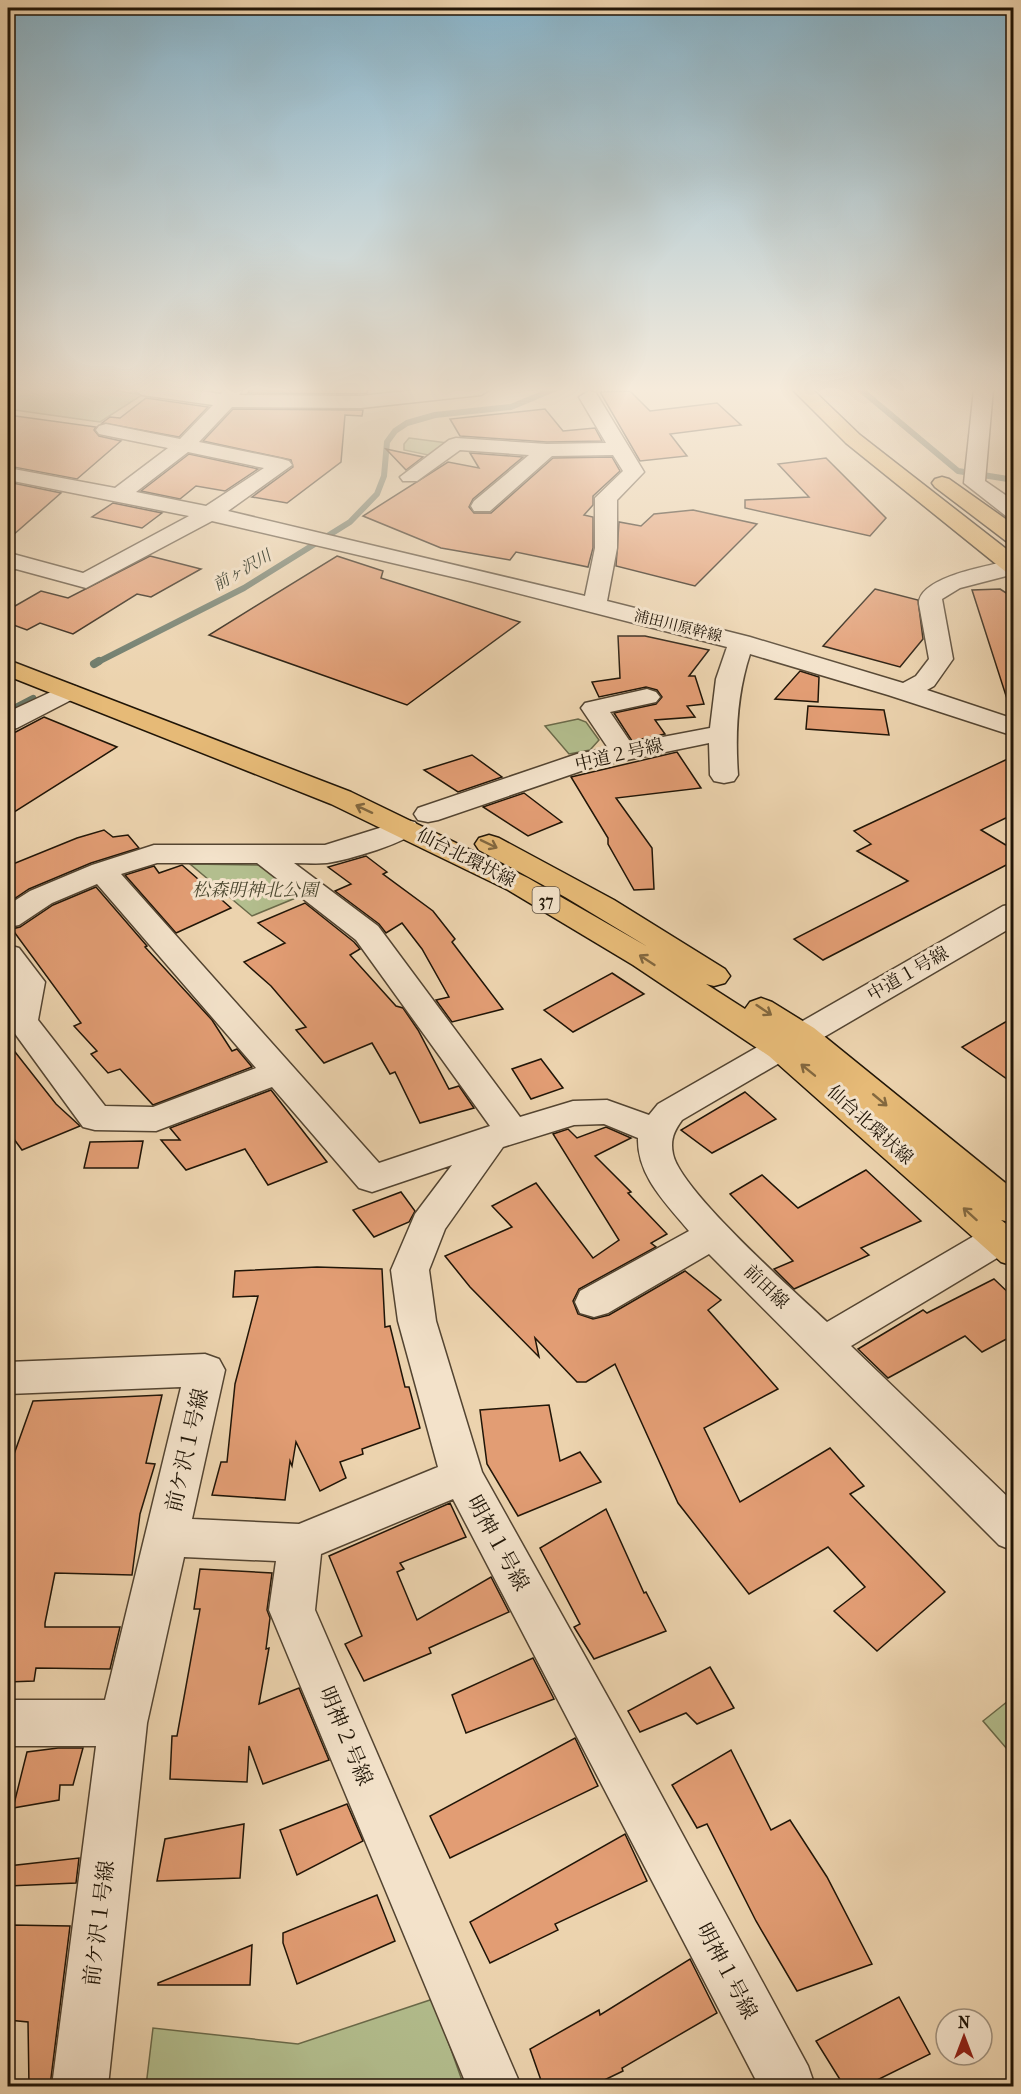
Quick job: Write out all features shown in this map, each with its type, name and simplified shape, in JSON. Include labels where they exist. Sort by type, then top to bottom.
[{"type":"main road","points":[[913,487],[1013,567]]},
{"type":"main road","points":[[948,487],[1014,536]]},
{"type":"main road","name":"仙台北環状線","points":[[8,648],[417,821],[518,884],[792,1042],[1009,1234]]},
{"type":"main road","name":"仙台北環状線","points":[[8,667],[340,798],[417,821]]},
{"type":"street","points":[[79,487],[212,512]]},
{"type":"street","points":[[120,494],[130,487]]},
{"type":"street","points":[[8,564],[13,561],[86,581],[212,512],[250,487]]},
{"type":"street","points":[[482,506],[504,487]]},
{"type":"street","points":[[595,605],[606,548],[606,498],[618,487]]},
{"type":"street","points":[[979,487],[1014,511]]},
{"type":"street","name":"浦田川原幹線","points":[[212,512],[338,541],[741,642],[908,690],[1014,728]]},
{"type":"street","points":[[908,690],[925,681],[941,659],[937,627],[930,611],[930,596],[952,583],[1013,567]]},
{"type":"street","points":[[723,776],[722,734],[729,679],[741,642]]},
{"type":"street","points":[[8,722],[68,692]]},
{"type":"street","points":[[625,753],[594,708],[647,697]]},
{"type":"street","name":"中道２号線","points":[[8,918],[41,897],[102,871],[154,854],[327,854],[388,836],[417,821],[587,760],[722,734]]},
{"type":"street","points":[[264,854],[367,933],[502,1135]]},
{"type":"street","points":[[102,871],[372,1179],[573,1113],[607,1112],[656,1131],[670,1112],[792,1042]]},
{"type":"street","name":"中道１号線","points":[[792,1042],[1014,913]]},
{"type":"street","points":[[8,955],[29,982],[22,1021],[95,1118],[156,1119],[277,1072]]},
{"type":"street","name":"前田線","points":[[656,1131],[655,1154],[665,1177],[713,1235],[1014,1532]]},
{"type":"street","name":"明神１号線","points":[[502,1135],[428,1224],[410,1270],[417,1321],[462,1476],[603,1735],[788,2086]]},
{"type":"street","points":[[824,1343],[1009,1234]]},
{"type":"street","points":[[594,1302],[713,1235]]},
{"type":"street","name":"前ケ沢１号線","points":[[8,1378],[205,1370],[123,1723],[80,2086]]},
{"type":"street","points":[[167,1537],[300,1543],[462,1476]]},
{"type":"street","name":"明神２号線","points":[[300,1543],[292,1610],[494,2086]]},
{"type":"street","points":[[8,1723],[123,1723]]},
{"type":"green space","points":[[578,719],[586,722],[599,740],[590,750],[569,754],[545,726]]},
{"type":"green space","name":"松森明神北公園","points":[[190,864],[259,865],[303,895],[252,916]]},
{"type":"green space","points":[[1013,1697],[1013,1756],[983,1721]]},
{"type":"green space","points":[[433,1999],[464,2086],[146,2086],[153,2028],[298,2044]]},
{"type":"building","points":[[8,487],[31,487],[61,493],[12,536]]},
{"type":"building","points":[[147,487],[195,487],[180,499],[141,491]]},
{"type":"building","points":[[200,487],[231,487],[225,491]]},
{"type":"building","points":[[266,487],[308,487],[287,503],[252,497]]},
{"type":"building","points":[[409,487],[488,487],[473,499],[469,507],[474,513],[491,513],[521,487],[603,487],[593,496],[593,505],[584,515],[593,517],[593,548],[588,567],[516,552],[510,560],[441,548],[363,516]]},
{"type":"building","points":[[799,487],[855,487],[886,518],[870,536],[745,508],[745,500],[809,497]]},
{"type":"building","points":[[113,503],[162,513],[142,528],[92,517]]},
{"type":"building","points":[[693,510],[757,524],[695,586],[616,566],[619,522],[641,526],[654,514]]},
{"type":"building","points":[[150,556],[201,569],[151,597],[137,594],[73,634],[40,623],[27,630],[8,623],[8,610],[41,591],[68,598]]},
{"type":"building","points":[[337,556],[383,571],[381,578],[520,622],[407,705],[209,635]]},
{"type":"building","points":[[875,589],[918,600],[923,639],[900,667],[823,646]]},
{"type":"building","points":[[1000,589],[1014,598],[1014,701],[1008,702],[972,590]]},
{"type":"building","points":[[618,636],[645,636],[709,650],[689,676],[695,676],[704,704],[687,706],[695,717],[655,720],[665,734],[632,741],[614,713],[656,704],[662,697],[657,690],[646,687],[599,697],[592,682],[620,678]]},
{"type":"building","points":[[800,671],[819,677],[818,702],[775,699]]},
{"type":"building","points":[[808,706],[884,710],[889,735],[806,729]]},
{"type":"building","points":[[44,717],[117,747],[8,816],[8,736]]},
{"type":"building","points":[[677,752],[701,788],[616,798],[652,848],[654,889],[634,890],[608,844],[608,838],[571,777]]},
{"type":"building","points":[[472,755],[502,777],[458,792],[424,770]]},
{"type":"building","points":[[1014,756],[1014,814],[981,830],[1014,850],[1014,861],[823,960],[794,939],[908,881],[857,851],[871,844],[854,831]]},
{"type":"building","points":[[524,793],[562,822],[528,836],[483,807]]},
{"type":"building","points":[[104,830],[113,837],[128,835],[139,848],[91,863],[29,889],[8,903],[8,866],[77,838]]},
{"type":"building","points":[[366,856],[387,872],[383,874],[433,911],[455,939],[452,942],[503,1009],[452,1022],[436,1000],[449,997],[422,949],[402,923],[386,933],[379,924],[335,891],[351,884],[328,867]]},
{"type":"building","points":[[182,865],[231,908],[176,933],[125,875],[154,866],[159,873]]},
{"type":"building","points":[[96,887],[147,946],[145,947],[212,1020],[232,1051],[237,1049],[252,1067],[153,1105],[120,1069],[108,1073],[91,1054],[97,1051],[74,1026],[81,1023],[12,929],[20,927],[53,905]]},
{"type":"building","points":[[305,903],[360,949],[350,955],[396,1006],[403,1008],[418,1030],[449,1089],[459,1086],[474,1108],[420,1123],[395,1072],[390,1074],[372,1043],[324,1063],[296,1030],[306,1027],[271,986],[244,962],[285,943],[258,923]]},
{"type":"building","points":[[612,973],[644,994],[573,1032],[544,1010]]},
{"type":"building","points":[[1014,1017],[1014,1084],[962,1047]]},
{"type":"building","points":[[8,1043],[56,1104],[80,1126],[22,1150],[8,1131]]},
{"type":"building","points":[[541,1059],[563,1088],[531,1099],[512,1069]]},
{"type":"building","points":[[271,1090],[327,1162],[268,1185],[245,1149],[186,1170],[161,1140],[180,1140],[170,1128]]},
{"type":"building","points":[[745,1092],[776,1119],[712,1153],[681,1130]]},
{"type":"building","points":[[606,1127],[631,1138],[595,1156],[631,1192],[628,1193],[667,1234],[651,1243],[656,1247],[579,1289],[573,1301],[578,1314],[593,1319],[609,1315],[685,1271],[721,1300],[708,1310],[778,1389],[704,1428],[740,1502],[830,1448],[864,1486],[850,1494],[945,1592],[877,1651],[834,1611],[865,1587],[828,1547],[749,1594],[678,1503],[615,1364],[586,1382],[577,1382],[535,1338],[539,1357],[470,1287],[445,1256],[512,1227],[492,1206],[536,1183],[593,1258],[619,1240],[553,1134],[568,1129],[577,1138]]},
{"type":"building","points":[[143,1141],[138,1168],[84,1168],[90,1142]]},
{"type":"building","points":[[866,1170],[921,1221],[861,1248],[869,1255],[794,1289],[774,1269],[793,1261],[730,1194],[762,1175],[798,1208]]},
{"type":"building","points":[[401,1192],[415,1211],[409,1222],[374,1237],[353,1210]]},
{"type":"building","points":[[317,1267],[382,1269],[385,1327],[390,1326],[405,1387],[409,1387],[420,1428],[362,1449],[363,1454],[340,1462],[346,1478],[320,1491],[296,1442],[292,1466],[290,1461],[285,1500],[212,1495],[221,1462],[227,1462],[235,1384],[258,1296],[233,1297],[235,1271]]},
{"type":"building","points":[[994,1279],[1014,1298],[1014,1335],[982,1352],[965,1336],[888,1378],[858,1349],[923,1310],[927,1313]]},
{"type":"building","points":[[162,1395],[146,1463],[155,1464],[140,1514],[132,1575],[55,1573],[45,1623],[45,1627],[120,1627],[110,1669],[36,1668],[34,1681],[8,1682],[8,1471],[33,1401]]},
{"type":"building","points":[[549,1405],[560,1461],[580,1452],[601,1482],[518,1516],[487,1464],[480,1410]]},
{"type":"building","points":[[450,1503],[466,1537],[400,1563],[404,1569],[397,1572],[417,1620],[491,1577],[509,1612],[429,1648],[431,1653],[364,1681],[345,1644],[362,1636],[329,1556]]},
{"type":"building","points":[[606,1509],[644,1593],[646,1592],[666,1631],[594,1659],[574,1627],[580,1624],[540,1548]]},
{"type":"building","points":[[200,1569],[272,1573],[267,1610],[270,1618],[266,1649],[269,1648],[259,1704],[299,1688],[329,1760],[263,1784],[249,1746],[247,1782],[170,1779],[172,1736],[177,1736],[200,1609],[194,1609]]},
{"type":"building","points":[[533,1658],[554,1699],[466,1733],[452,1695]]},
{"type":"building","points":[[710,1667],[734,1708],[697,1724],[686,1713],[640,1732],[628,1711]]},
{"type":"building","points":[[575,1738],[598,1786],[450,1858],[430,1816]]},
{"type":"building","points":[[83,1748],[73,1785],[60,1785],[59,1800],[13,1808],[27,1752]]},
{"type":"building","points":[[731,1750],[771,1830],[790,1820],[827,1877],[872,1964],[797,1991],[756,1921],[707,1824],[697,1828],[672,1785]]},
{"type":"building","points":[[347,1804],[363,1841],[297,1875],[280,1830]]},
{"type":"building","points":[[244,1824],[240,1878],[157,1881],[165,1839]]},
{"type":"building","points":[[625,1834],[647,1881],[555,1924],[558,1930],[490,1963],[470,1922]]},
{"type":"building","points":[[79,1858],[76,1883],[8,1886],[8,1866]]},
{"type":"building","points":[[377,1895],[395,1941],[297,1984],[283,1943],[283,1933]]},
{"type":"building","points":[[10,1925],[70,1926],[50,2086],[29,2086],[28,2022],[8,2020]]},
{"type":"building","points":[[252,1945],[250,1985],[158,1985],[158,1983]]},
{"type":"building","points":[[690,1959],[717,2013],[622,2068],[623,2071],[592,2086],[543,2086],[530,2049],[599,2010],[600,2015]]},
{"type":"building","points":[[899,1997],[930,2054],[865,2086],[844,2086],[816,2041]]},
{"type":"waterway","name":"前ヶ沢川","points":[[96,663],[244,588],[350,522],[377,494],[380,487]]},
{"type":"waterway","name":"前ヶ沢川","points":[[94,664],[99,661]]},
{"type":"waterway","points":[[8,712],[33,699]]}]
